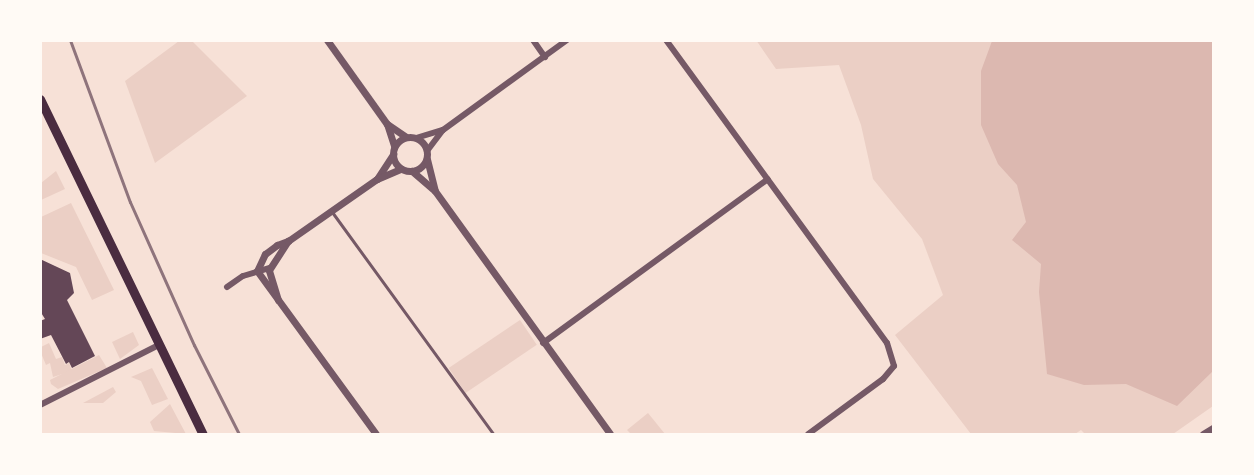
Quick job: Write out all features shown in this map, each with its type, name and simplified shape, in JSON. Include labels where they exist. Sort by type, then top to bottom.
[{"type":"highway","points":[[40,99],[203,435]]},
{"type":"street","points":[[327,40],[387,124],[406,137],[416,138],[443,130]]},
{"type":"street","points":[[533,40],[545,57]]},
{"type":"street","points":[[435,191],[427,151],[443,130],[567,40]]},
{"type":"street","points":[[666,40],[886,343],[894,366],[883,379],[808,435]]},
{"type":"street","points":[[387,124],[401,169]]},
{"type":"street","points":[[377,179],[394,151],[406,137]]},
{"type":"street","points":[[416,138],[427,151]]},
{"type":"street","points":[[412,171],[427,159]]},
{"type":"street","points":[[257,271],[265,254],[332,212],[377,179],[401,169],[412,171],[435,191],[610,435]]},
{"type":"street","points":[[543,343],[768,179]]},
{"type":"street","points":[[227,287],[257,271],[270,268],[288,241]]},
{"type":"street","points":[[270,268],[278,300]]},
{"type":"street","points":[[257,271],[376,435]]},
{"type":"street","points":[[40,405],[159,345]]},
{"type":"street","points":[[1203,435],[1214,427]]},
{"type":"lane","points":[[332,212],[493,435]]},
{"type":"shaded area","points":[[756,40],[1213,41],[1213,406],[1173,434],[1085,434],[1081,430],[1075,434],[971,434],[895,335],[943,295],[922,239],[873,179],[861,125],[839,65],[776,69]]},
{"type":"shaded area","points":[[179,41],[192,41],[247,96],[155,163],[125,81]]},
{"type":"shaded area","points":[[992,41],[1213,41],[1213,371],[1177,406],[1126,384],[1084,385],[1047,374],[1039,292],[1041,264],[1012,240],[1026,222],[1017,185],[998,164],[981,125],[981,71]]},
{"type":"shaded area","points":[[56,171],[65,189],[41,200],[41,183]]},
{"type":"shaded area","points":[[71,203],[114,290],[92,300],[76,267],[41,253],[41,217]]},
{"type":"shaded area","points":[[520,320],[537,345],[465,393],[449,368]]},
{"type":"shaded area","points":[[133,332],[139,345],[120,359],[112,342]]},
{"type":"shaded area","points":[[49,343],[56,359],[62,357],[65,365],[69,363],[72,371],[53,377],[50,363],[46,365],[41,353],[41,347]]},
{"type":"shaded area","points":[[99,355],[107,368],[58,389],[51,384],[50,380]]},
{"type":"shaded area","points":[[152,368],[168,399],[152,405],[141,381],[131,377]]},
{"type":"shaded area","points":[[113,387],[116,392],[103,403],[83,403]]},
{"type":"shaded area","points":[[170,404],[186,434],[154,431],[150,422]]},
{"type":"shaded area","points":[[648,413],[665,434],[631,434],[627,430]]},
{"type":"building","points":[[40,259],[70,273],[74,293],[67,300],[95,356],[72,368],[69,362],[66,364],[51,335],[40,339],[40,321],[45,319],[40,311]]},
{"type":"railway","points":[[70,40],[130,202],[194,345],[239,434]]}]
